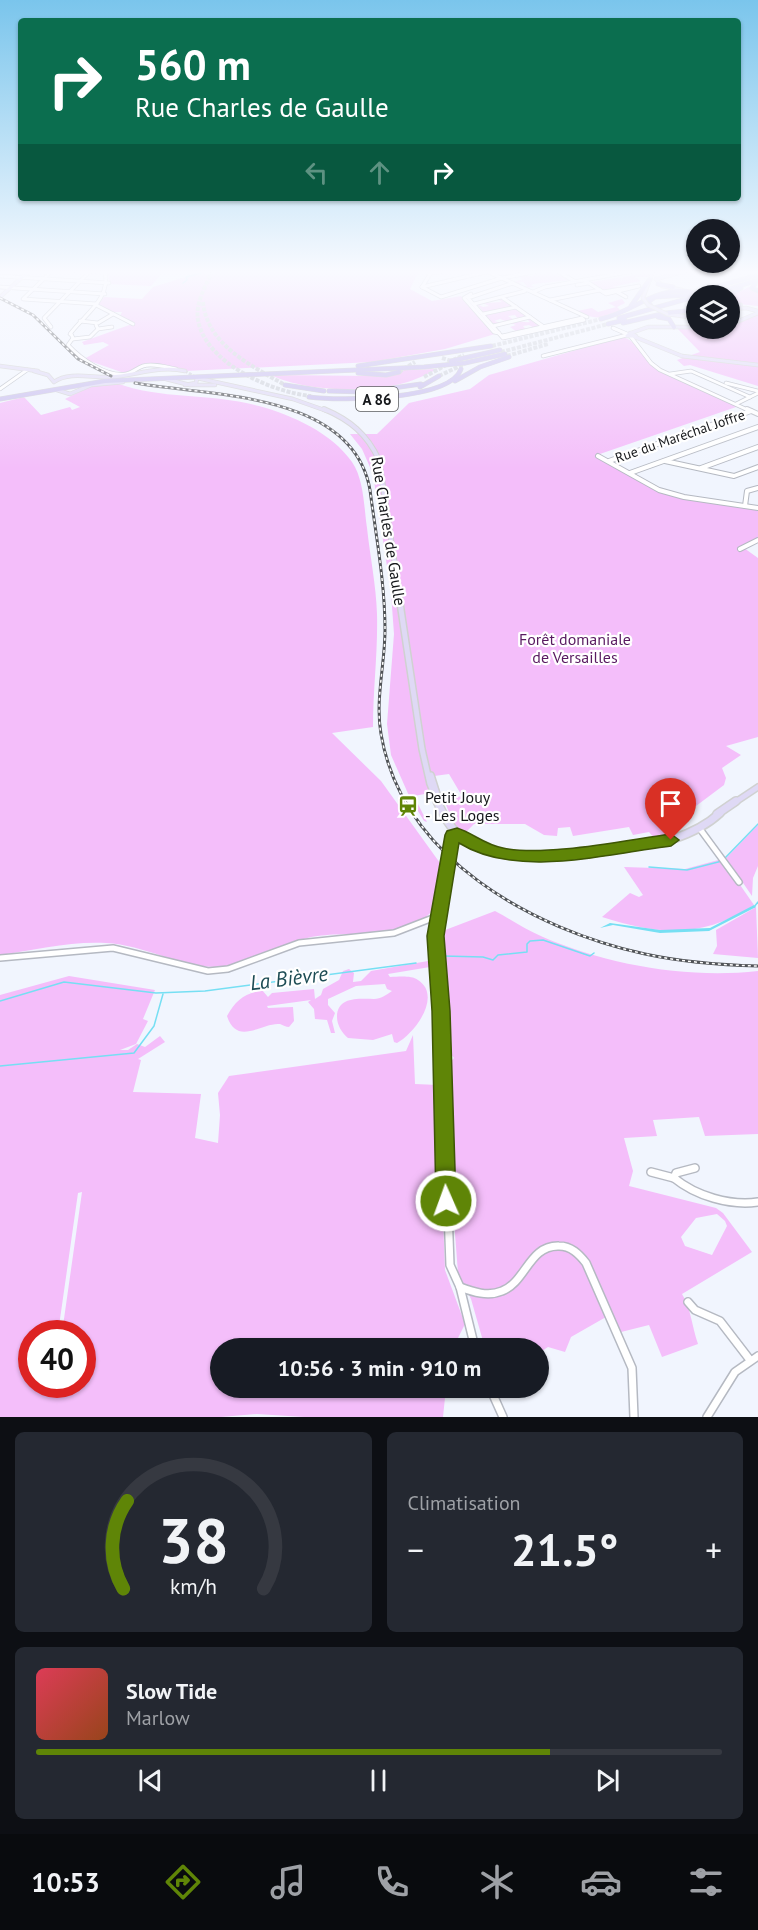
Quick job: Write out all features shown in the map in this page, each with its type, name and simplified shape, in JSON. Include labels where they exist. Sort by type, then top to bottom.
[{"type":"highway","points":[[136,375],[345,368],[426,364],[464,356],[492,346],[345,368]]},
{"type":"highway","points":[[464,356],[505,354]]},
{"type":"highway","points":[[490,356],[505,354]]},
{"type":"highway","points":[[165,379],[424,368],[479,361],[505,354]]},
{"type":"highway","points":[[417,392],[460,380],[477,368],[505,354]]},
{"type":"highway","points":[[393,362],[441,359],[415,362]]},
{"type":"highway","points":[[417,392],[454,379],[459,375],[460,369],[454,377],[436,382]]},
{"type":"highway","points":[[0,398],[87,381],[260,371]]},
{"type":"highway","points":[[324,371],[377,375],[399,372]]},
{"type":"highway","name":"A 86","points":[[417,392],[369,401],[310,397],[345,400],[385,398],[413,390],[439,376]]},
{"type":"highway","points":[[0,398],[59,383],[108,377]]},
{"type":"highway","points":[[15,396],[81,384],[200,377]]},
{"type":"highway","name":"A 86","points":[[285,385],[326,391],[376,391],[424,377]]},
{"type":"highway","points":[[0,398],[104,383]]},
{"type":"highway","points":[[376,391],[421,384]]},
{"type":"main road","points":[[637,337],[688,357],[758,365]]},
{"type":"main road","points":[[0,366],[69,377],[136,375],[177,369],[185,372]]},
{"type":"main road","points":[[53,376],[54,382],[57,379],[69,377]]},
{"type":"main road","points":[[185,385],[196,383],[200,377]]},
{"type":"main road","name":"Rue Charles de Gaulle","points":[[200,377],[309,404],[337,414],[359,428],[374,447],[379,460],[422,749],[428,771],[454,831]]},
{"type":"main road","points":[[57,390],[70,394],[104,383],[165,379]]},
{"type":"main road","name":"Rue Charles de Gaulle","points":[[165,379],[185,385],[233,386]]},
{"type":"main road","points":[[454,831],[469,843],[494,853],[539,856],[671,840],[700,829],[756,786]]},
{"type":"street","points":[[89,337],[87,340],[72,339],[68,345],[78,356],[120,374],[146,366],[177,369]]},
{"type":"street","points":[[543,356],[622,337]]},
{"type":"street","points":[[633,337],[651,363],[758,414]]},
{"type":"street","points":[[0,389],[27,370]]},
{"type":"street","points":[[670,374],[691,371],[750,397]]},
{"type":"street","points":[[723,384],[758,392]]},
{"type":"street","points":[[736,404],[758,392]]},
{"type":"street","name":"Rue du Maréchal Joffre","points":[[609,461],[750,411]]},
{"type":"street","points":[[630,473],[758,427]]},
{"type":"street","points":[[699,468],[758,447]]},
{"type":"street","points":[[598,456],[647,484],[668,492],[758,508]]},
{"type":"street","points":[[665,461],[735,476],[758,467]]},
{"type":"street","points":[[745,506],[747,491],[758,488]]},
{"type":"street","points":[[740,549],[758,540]]},
{"type":"street","points":[[700,829],[739,882]]},
{"type":"street","points":[[454,831],[436,936],[441,1011],[447,1224],[451,1269],[454,1280],[460,1287],[473,1338]]},
{"type":"street","points":[[0,958],[91,948],[113,948],[208,971],[228,969],[299,943],[327,938],[394,933],[438,916]]},
{"type":"street","points":[[674,1178],[676,1173],[694,1168]]},
{"type":"street","points":[[651,1172],[674,1178],[680,1185],[718,1199],[747,1204],[758,1202]]},
{"type":"street","points":[[460,1287],[477,1293],[497,1293],[514,1284],[531,1260],[543,1249],[557,1245],[577,1252],[586,1263],[632,1368],[634,1417]]},
{"type":"street","points":[[688,1302],[693,1309],[719,1319],[748,1357]]},
{"type":"street","points":[[707,1417],[735,1372],[748,1357],[758,1356]]},
{"type":"street","points":[[494,1398],[503,1417]]},
{"type":"green space","points":[[96,337],[485,337],[445,349],[372,362],[186,371],[170,366],[154,365],[124,373],[84,359],[109,345],[103,342],[84,345],[82,342]]},
{"type":"green space","name":"Forêt domaniale de Versailles","points":[[622,337],[633,342],[660,371],[739,406],[597,455],[656,490],[758,510],[758,541],[744,548],[758,558],[758,737],[726,746],[741,755],[722,768],[726,778],[724,785],[676,821],[681,828],[677,831],[679,835],[655,839],[649,832],[633,835],[629,827],[573,836],[570,827],[558,828],[557,836],[544,835],[525,824],[474,824],[463,835],[454,824],[444,800],[462,796],[449,774],[434,776],[440,791],[414,796],[427,822],[424,821],[410,798],[391,755],[387,724],[394,634],[391,593],[373,474],[362,449],[350,434],[377,434],[409,403],[470,389],[489,375]]},
{"type":"green space","points":[[758,337],[758,386],[690,365],[684,366],[677,360],[700,352],[688,339]]},
{"type":"green space","points":[[438,369],[404,383],[355,390],[300,385],[271,375],[376,376],[394,374],[404,370]]},
{"type":"green space","points":[[116,383],[151,392],[224,399],[272,410],[298,420],[334,442],[356,469],[363,494],[377,614],[373,727],[332,733],[381,781],[445,870],[436,905],[426,917],[413,925],[379,932],[311,937],[223,967],[193,964],[135,948],[106,943],[66,945],[0,955],[0,403],[24,397],[41,415],[70,407],[72,410],[80,407],[65,399],[89,387]]},
{"type":"green space","points":[[758,825],[758,866],[753,878],[752,896],[726,858]]},
{"type":"green space","points":[[722,859],[754,905],[735,916],[716,924],[680,930],[643,927],[602,917],[630,893],[639,897],[643,895],[624,867],[685,869]]},
{"type":"green space","points":[[756,907],[758,958],[713,954],[717,946],[716,930]]},
{"type":"green space","points":[[495,911],[543,937],[568,947],[621,962],[704,973],[758,971],[758,1134],[705,1136],[699,1117],[653,1120],[657,1136],[624,1138],[633,1171],[629,1186],[716,1208],[723,1213],[752,1252],[682,1294],[698,1344],[662,1357],[649,1325],[621,1332],[606,1317],[571,1337],[565,1352],[549,1347],[549,1338],[482,1338],[471,1299],[458,1273],[442,1063],[449,1063],[454,1058],[446,1048],[440,932]],"holes":[[[717,1214],[727,1226],[712,1255],[685,1246],[681,1237],[696,1218]]]},
{"type":"green space","points":[[428,961],[430,967],[388,974],[390,977],[415,978],[425,987],[428,995],[427,1005],[418,1023],[397,1043],[394,1042],[392,1034],[373,1040],[348,1038],[340,1029],[337,1020],[338,1010],[345,1002],[379,998],[392,991],[387,989],[385,984],[356,986],[328,999],[328,1005],[335,1013],[332,1021],[335,1033],[331,1033],[327,1020],[315,1019],[314,1009],[308,1002],[311,1000],[267,1006],[268,1008],[293,1007],[294,1021],[289,1027],[273,1024],[243,1032],[231,1025],[227,1016],[245,996],[262,990],[268,997],[272,993],[314,989],[315,999],[321,995],[323,989],[339,980],[343,971],[349,969],[354,973],[353,982],[361,981],[371,971]]},
{"type":"green space","points":[[69,976],[155,990],[143,1019],[148,1021],[136,1044],[120,1050],[128,1050],[137,1044],[145,1047],[160,1036],[165,1042],[138,1059],[141,1060],[133,1092],[201,1094],[195,1138],[218,1143],[220,1115],[218,1093],[229,1076],[406,1051],[413,1035],[415,1084],[438,1085],[445,1270],[465,1324],[458,1338],[210,1338],[210,1398],[445,1398],[443,1417],[304,1417],[257,1414],[221,1417],[0,1417],[0,995]],"holes":[[[82,1192],[64,1320],[96,1320],[96,1398],[18,1398],[18,1320],[60,1320],[78,1193]]]},
{"type":"water","points":[[754,905],[756,907],[709,931],[660,933],[613,925],[600,928],[610,923],[660,930],[710,928]]},
{"type":"waterway","points":[[725,858],[758,824]]},
{"type":"waterway","points":[[649,867],[687,870],[722,861]]},
{"type":"waterway","name":"La Bièvre","points":[[754,907],[758,902]]},
{"type":"waterway","name":"La Bièvre","points":[[443,956],[483,957],[493,960],[498,955],[527,952],[527,944],[530,941],[543,940],[590,956],[594,953]]},
{"type":"waterway","name":"La Bièvre","points":[[0,1001],[64,982],[156,993],[205,991],[416,963]]},
{"type":"waterway","name":"La Bièvre","points":[[0,1066],[134,1053],[154,1026],[163,994]]},
{"type":"tunnel","points":[[205,337],[214,350],[243,373],[278,389],[311,396]]},
{"type":"tunnel","points":[[218,337],[233,353],[285,385]]},
{"type":"tunnel","points":[[492,346],[528,337]]},
{"type":"tunnel","points":[[501,352],[558,337]]},
{"type":"tunnel","points":[[507,356],[548,344]]},
{"type":"tunnel","points":[[453,360],[464,355]]},
{"type":"tunnel","points":[[442,358],[455,362]]},
{"type":"tunnel","points":[[399,372],[415,362]]},
{"type":"tunnel","points":[[439,376],[468,362]]},
{"type":"tunnel","points":[[424,377],[450,363]]},
{"type":"tunnel","points":[[185,371],[197,378]]},
{"type":"railway","points":[[56,337],[78,359],[111,376]]},
{"type":"railway","points":[[135,383],[238,397],[274,405],[308,417],[337,434],[358,458],[370,490],[384,595],[385,643],[379,708],[381,734],[394,778],[415,817],[444,852],[478,881],[517,906],[559,927],[645,954],[715,964],[758,966]]},
{"type":"place","name":"Petit Jouy - Les Loges","points":[[408,806]]},
{"type":"route","points":[[446,1201],[441,1011],[436,927],[453,835],[457,834],[482,849],[494,853],[539,856],[671,840]]}]
